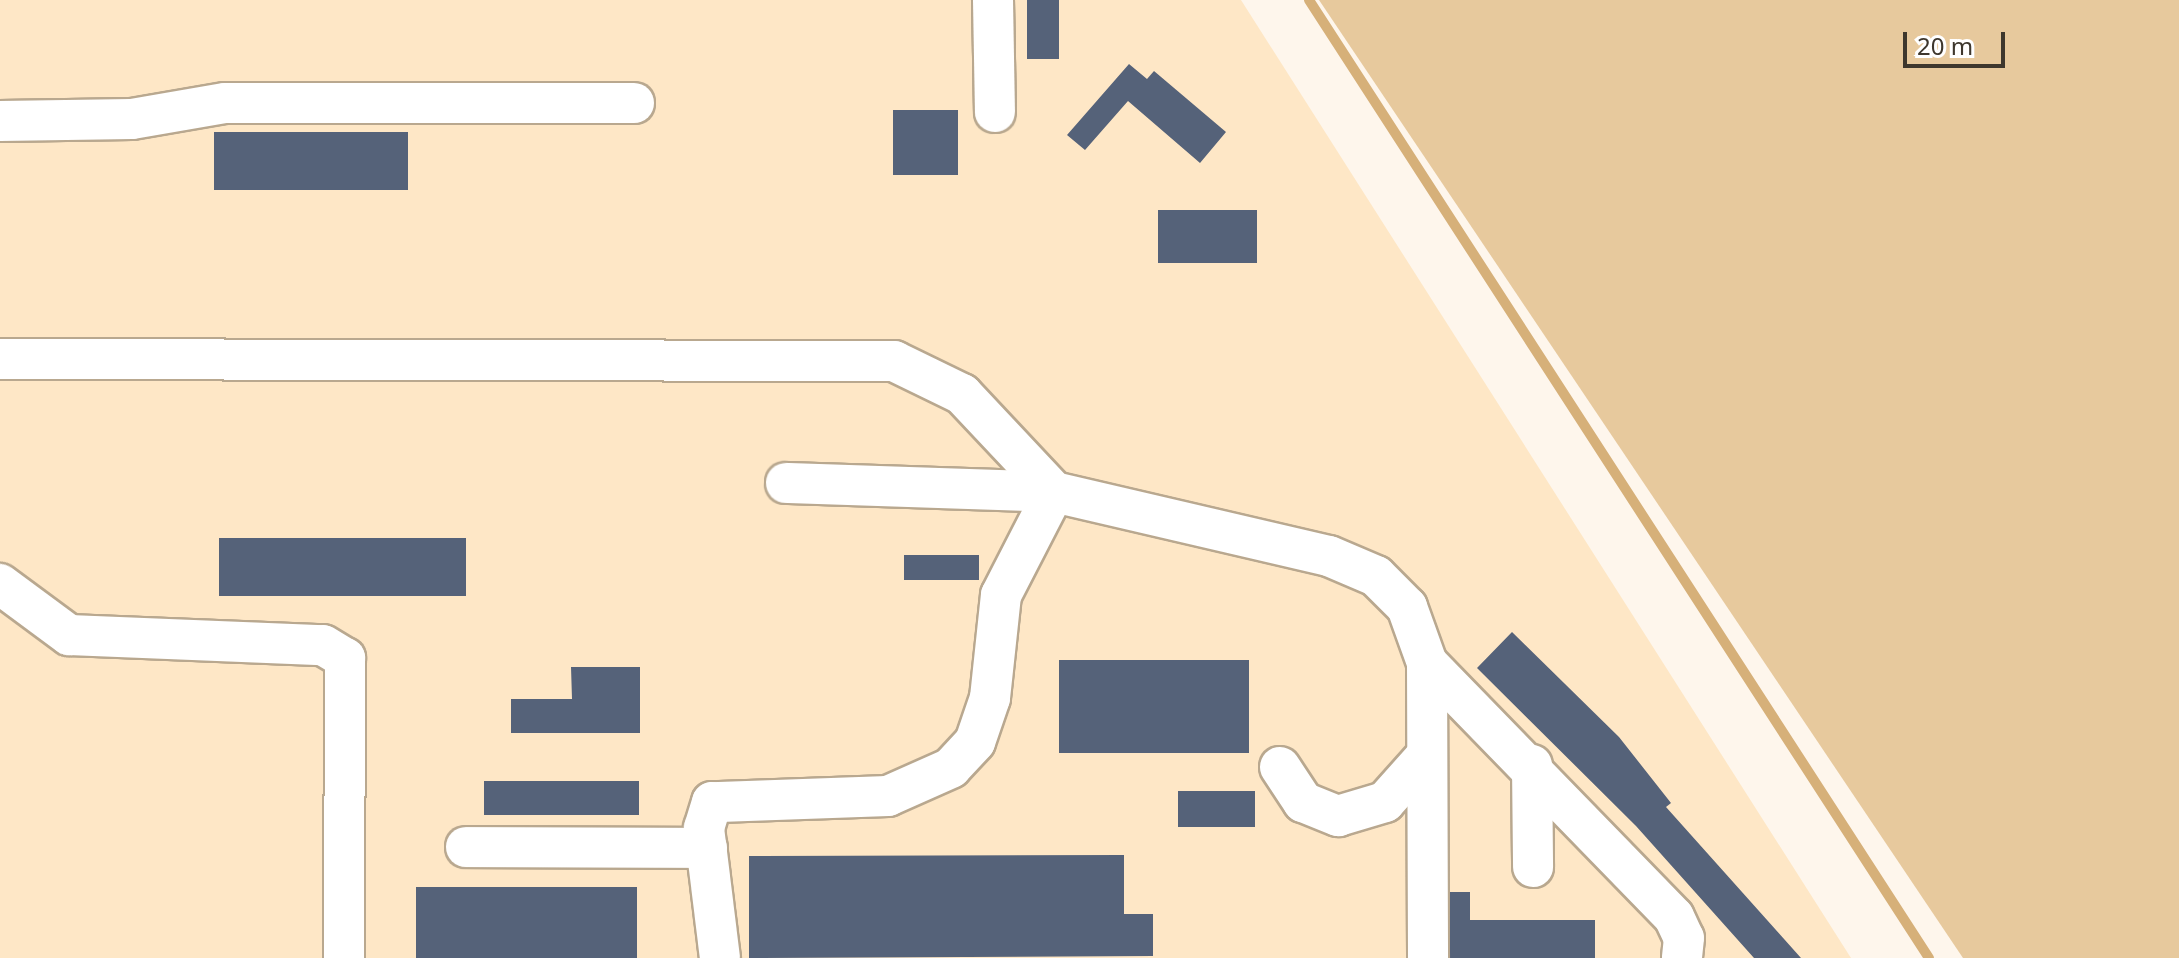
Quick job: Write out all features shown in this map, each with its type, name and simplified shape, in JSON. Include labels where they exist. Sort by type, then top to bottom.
[{"type":"lane","points":[[993,0],[995,112]]},
{"type":"lane","points":[[0,121],[132,119],[225,103],[634,103]]},
{"type":"lane","points":[[0,359],[894,361],[962,394],[1054,492]]},
{"type":"lane","points":[[786,483],[1054,492],[1329,556],[1376,576],[1407,607],[1427,663],[1428,958]]},
{"type":"lane","points":[[720,958],[704,815],[712,802],[852,816],[922,786],[951,768],[975,742],[990,698],[1001,595],[1054,492]]},
{"type":"lane","points":[[0,584],[69,635],[323,645],[345,658],[344,958]]},
{"type":"lane","points":[[1427,663],[1532,765],[1674,917],[1684,938],[1682,958]]},
{"type":"lane","points":[[1280,767],[1303,802],[1338,816],[1385,802],[1427,755]]},
{"type":"lane","points":[[1532,765],[1533,867]]},
{"type":"lane","points":[[466,847],[707,848]]},
{"type":"shaded area","points":[[0,0],[1241,0],[1851,958],[0,958]]},
{"type":"shaded area","points":[[1319,0],[2179,0],[2179,958],[1963,958]]},
{"type":"building","points":[[1027,0],[1059,0],[1059,59],[1027,59]]},
{"type":"building","points":[[1129,64],[1147,79],[1154,71],[1226,132],[1200,163],[1128,101],[1085,150],[1067,135]]},
{"type":"building","points":[[893,110],[958,110],[958,175],[893,175]]},
{"type":"building","points":[[214,132],[408,132],[408,190],[214,190]]},
{"type":"building","points":[[1158,210],[1257,210],[1257,263],[1158,263]]},
{"type":"building","points":[[219,538],[466,538],[466,596],[219,596]]},
{"type":"building","points":[[904,555],[979,555],[979,580],[904,580]]},
{"type":"building","points":[[1512,632],[1619,737],[1671,803],[1666,807],[1801,958],[1754,958],[1636,826],[1477,668]]},
{"type":"building","points":[[1059,660],[1249,660],[1249,753],[1059,753]]},
{"type":"building","points":[[571,667],[640,667],[640,733],[511,733],[511,699],[572,699]]},
{"type":"building","points":[[484,781],[639,781],[639,815],[484,815]]},
{"type":"building","points":[[1178,791],[1255,791],[1255,827],[1178,827]]},
{"type":"building","points":[[1124,855],[1124,914],[1153,914],[1153,956],[749,958],[749,856]]},
{"type":"building","points":[[416,887],[637,887],[637,958],[416,958]]},
{"type":"building","points":[[1445,892],[1470,892],[1470,920],[1595,920],[1595,958],[1445,958]]},
{"type":"waterway","points":[[1309,0],[1929,958]]}]
